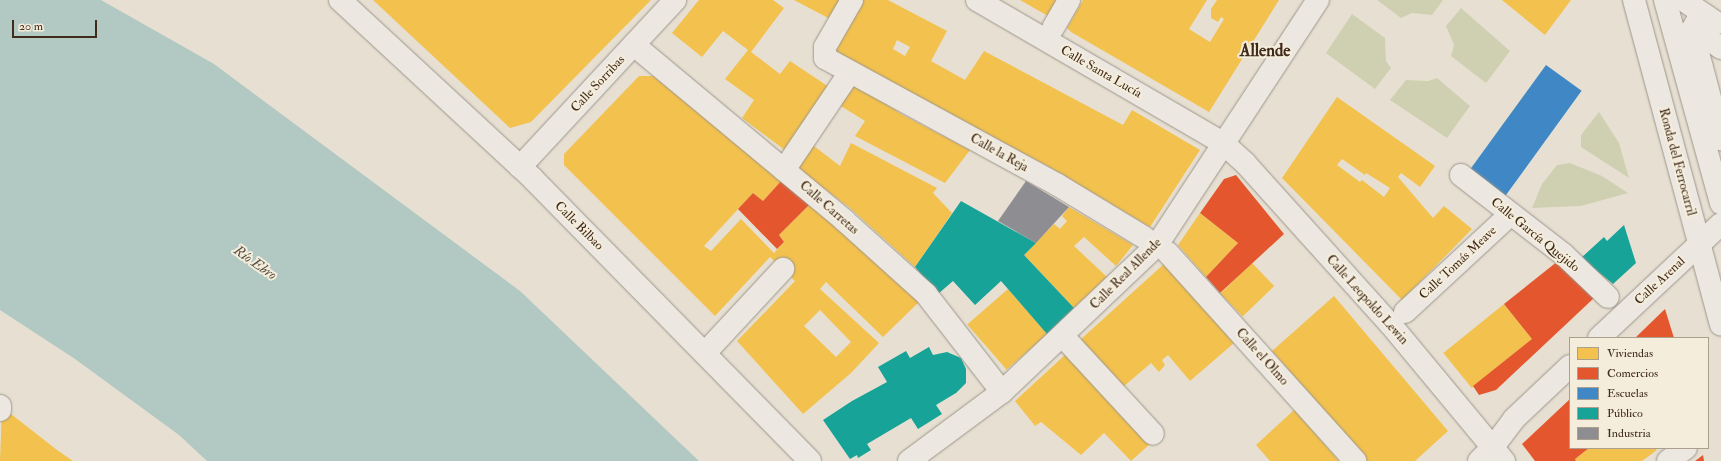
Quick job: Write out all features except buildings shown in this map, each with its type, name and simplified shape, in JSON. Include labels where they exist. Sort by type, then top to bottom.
[{"type":"street","name":"Calle Bilbao","points":[[340,0],[520,167],[705,352],[810,461]]},
{"type":"street","name":"Calle Sorribas","points":[[520,167],[675,0]]},
{"type":"street","name":"Calle la Reja","points":[[852,0],[825,47],[825,58],[1058,186],[1145,238]]},
{"type":"street","name":"Calle Santa Lucía","points":[[977,0],[1224,144]]},
{"type":"street","points":[[1053,28],[1069,0]]},
{"type":"street","name":"Calle Real Allende","points":[[908,461],[1002,392],[1157,245],[1318,0]]},
{"type":"street","name":"Ronda del Ferrocarril","points":[[1634,0],[1721,325]]},
{"type":"street","points":[[1665,0],[1721,203]]},
{"type":"street","points":[[1683,0],[1721,26]]},
{"type":"street","points":[[1721,48],[1705,37],[1707,30],[1697,21],[1692,30],[1721,139]]},
{"type":"street","name":"Calle Carretas","points":[[634,45],[784,170],[926,294],[1002,392]]},
{"type":"street","points":[[784,170],[850,72]]},
{"type":"street","name":"Calle Leopoldo Lewin","points":[[1224,144],[1245,163],[1391,325],[1492,456]]},
{"type":"street","name":"Calle García Quejido","points":[[1461,175],[1563,254],[1608,297]]},
{"type":"street","name":"Calle Tomás Meave","points":[[1405,312],[1511,214]]},
{"type":"street","name":"Calle Arenal","points":[[1600,337],[1721,224]]},
{"type":"street","name":"Calle el Olmo","points":[[1168,253],[1354,461]]},
{"type":"street","points":[[705,352],[783,269]]},
{"type":"street","points":[[1070,344],[1153,434]]},
{"type":"street","points":[[1492,456],[1514,419],[1569,367]]},
{"type":"street","points":[[1668,461],[1685,449]]},
{"type":"green space","points":[[1377,0],[1443,0],[1432,15],[1412,13],[1401,18]]},
{"type":"green space","points":[[1461,8],[1510,51],[1486,83],[1451,56],[1454,45],[1446,26]]},
{"type":"green space","points":[[1352,14],[1385,38],[1386,61],[1391,68],[1375,89],[1326,53]]},
{"type":"green space","points":[[1437,78],[1470,106],[1447,138],[1390,100],[1406,80],[1428,81]]},
{"type":"green space","points":[[1599,112],[1619,143],[1629,178],[1581,147],[1581,135]]},
{"type":"green space","points":[[1570,163],[1602,176],[1628,193],[1581,206],[1532,208],[1542,184],[1557,165]]},
{"type":"water","name":"Río Ebro","points":[[0,0],[101,0],[214,64],[520,291],[699,461],[207,461],[179,435],[75,359],[0,310]]},
{"type":"district","name":"Allende","points":[[1265,51]]}]
